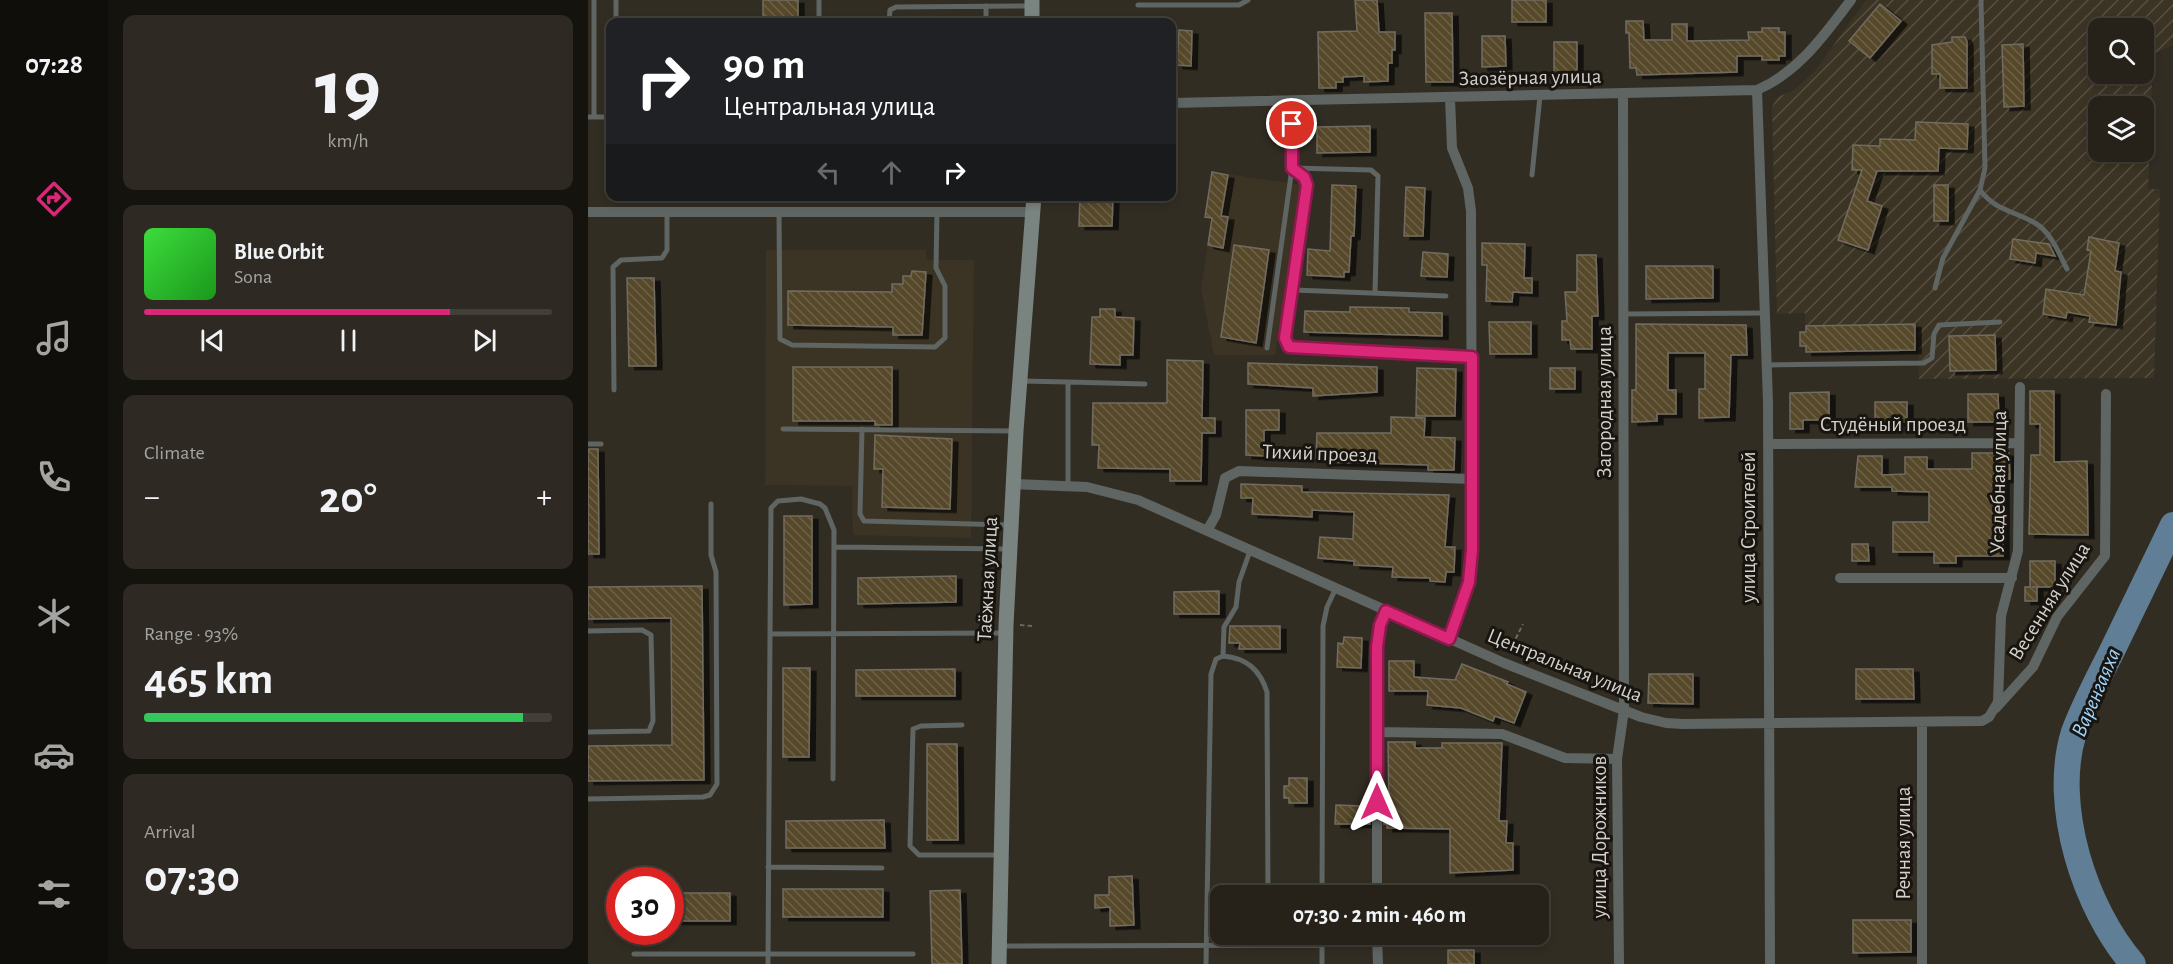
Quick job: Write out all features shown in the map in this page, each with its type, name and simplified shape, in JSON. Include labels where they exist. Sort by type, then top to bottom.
[{"type":"street","name":"Заозёрная улица","points":[[1176,104],[1757,90],[1777,81],[1804,59],[1851,0]]},
{"type":"street","name":"улица Строителей","points":[[1757,90],[1767,365],[1770,964]]},
{"type":"street","name":"Загородная улица","points":[[1623,94],[1624,710]]},
{"type":"street","points":[[1449,639],[1465,598],[1472,566],[1472,211],[1468,188],[1452,148],[1450,98]]},
{"type":"street","points":[[1292,102],[1292,168],[1304,177],[1307,185],[1286,344],[1293,349],[1472,357]]},
{"type":"street","points":[[588,212],[937,211],[1034,204]]},
{"type":"street","name":"Таёжная улица","points":[[999,964],[1006,633],[1016,431],[1034,204]]},
{"type":"street","name":"Усадебная улица","points":[[1992,713],[1998,702],[2001,616],[2018,552],[2020,387]]},
{"type":"street","name":"Весенняя улица","points":[[1992,713],[2033,667],[2057,617],[2105,556],[2106,394]]},
{"type":"street","name":"Студёный проезд","points":[[1768,444],[2019,443]]},
{"type":"street","name":"Тихий проезд","points":[[1207,531],[1216,515],[1226,478],[1239,471],[1472,479]]},
{"type":"street","name":"Центральная улица","points":[[1013,484],[1068,486],[1120,494],[1504,663],[1624,710],[1666,723],[1982,721],[1992,713]]},
{"type":"street","points":[[1840,578],[2012,578]]},
{"type":"street","points":[[1377,885],[1377,647],[1380,625],[1386,611]]},
{"type":"street","name":"улица Дорожников","points":[[1619,964],[1617,759],[1624,710]]},
{"type":"street","name":"Речная улица","points":[[1922,722],[1922,964]]},
{"type":"street","points":[[1378,732],[1502,734],[1565,758],[1617,759]]},
{"type":"street","points":[[1377,945],[1378,964]]},
{"type":"lane","points":[[591,117],[594,0]]},
{"type":"lane","points":[[616,0],[616,18]]},
{"type":"lane","points":[[819,0],[819,18]]},
{"type":"lane","points":[[1138,5],[1239,5],[1248,0]]},
{"type":"lane","points":[[1935,288],[1943,258],[1980,190],[1985,168],[1981,0]]},
{"type":"lane","points":[[889,18],[893,7],[1032,3]]},
{"type":"lane","points":[[986,6],[986,18]]},
{"type":"lane","points":[[1532,175],[1540,96]]},
{"type":"lane","points":[[1267,348],[1292,168],[1371,170],[1378,176],[1375,293]]},
{"type":"lane","points":[[1980,190],[1989,202],[2000,210],[2037,224],[2051,240],[2067,269]]},
{"type":"lane","points":[[779,210],[780,339],[792,345],[935,347],[945,338],[945,286],[936,268],[937,211]]},
{"type":"lane","points":[[614,390],[613,267],[621,260],[662,258],[667,250],[667,211]]},
{"type":"lane","points":[[1292,290],[1446,296]]},
{"type":"lane","points":[[1624,314],[1766,313]]},
{"type":"lane","points":[[1767,365],[1924,363],[1932,358],[1934,334],[1939,325],[2000,322]]},
{"type":"lane","points":[[1020,381],[1145,384]]},
{"type":"lane","points":[[1068,382],[1068,486]]},
{"type":"lane","points":[[783,429],[1016,431]]},
{"type":"lane","points":[[862,429],[860,514],[864,521],[1011,525]]},
{"type":"lane","points":[[588,444],[601,444]]},
{"type":"lane","points":[[768,964],[771,508],[778,501],[786,498],[811,500],[820,504],[830,518],[836,547],[833,779]]},
{"type":"lane","points":[[588,799],[703,797],[714,790],[717,784],[716,584],[711,555],[711,504]]},
{"type":"lane","points":[[836,547],[1010,549]]},
{"type":"lane","points":[[1223,656],[1224,627],[1236,607],[1239,582],[1250,550]]},
{"type":"lane","points":[[1322,885],[1323,626],[1327,608],[1336,588]]},
{"type":"lane","points":[[588,631],[642,630],[651,635],[653,721],[649,731],[588,732]]},
{"type":"lane","points":[[770,634],[1006,633]]},
{"type":"lane","points":[[1206,964],[1211,674],[1216,659],[1223,656],[1236,657],[1249,664],[1260,675],[1267,692],[1269,885]]},
{"type":"lane","points":[[962,725],[921,726],[913,729],[910,846],[919,855],[1000,855]]},
{"type":"lane","points":[[768,867],[882,868]]},
{"type":"lane","points":[[999,946],[1210,945]]},
{"type":"lane","points":[[1322,945],[1322,964]]},
{"type":"lane","points":[[634,954],[913,954]]},
{"type":"path","points":[[1504,663],[1522,624]]},
{"type":"shaded area","points":[[1866,0],[2173,0],[2173,45],[2154,54],[2154,18],[2088,18],[2088,84],[2152,84],[2151,96],[2088,96],[2088,162],[2149,162],[2148,189],[2160,189],[2154,378],[1919,379],[1918,323],[1805,326],[1805,313],[1777,314],[1772,107],[1778,97],[1794,90],[1815,71]]},
{"type":"shaded area","points":[[1212,172],[1297,184],[1300,187],[1275,355],[1214,355],[1201,289],[1212,218]]},
{"type":"shaded area","points":[[766,250],[926,250],[927,260],[974,260],[971,538],[853,535],[852,486],[765,485]]},
{"type":"building","points":[[763,0],[798,0],[798,18],[763,18]]},
{"type":"building","points":[[1355,0],[1377,0],[1379,32],[1395,32],[1395,50],[1392,50],[1392,63],[1388,63],[1388,81],[1364,82],[1364,76],[1343,77],[1343,82],[1336,82],[1336,88],[1319,88],[1318,32],[1357,31]]},
{"type":"building","points":[[1512,0],[1546,0],[1546,22],[1512,22]]},
{"type":"building","points":[[1880,4],[1901,21],[1870,58],[1849,41]]},
{"type":"building","points":[[1425,13],[1452,13],[1453,82],[1426,82]]},
{"type":"building","points":[[1626,21],[1643,21],[1644,40],[1672,40],[1672,24],[1687,24],[1687,41],[1749,40],[1748,32],[1762,32],[1762,28],[1779,28],[1779,32],[1785,32],[1785,56],[1779,56],[1779,60],[1762,60],[1762,56],[1737,56],[1737,72],[1637,75],[1636,68],[1630,68],[1629,33],[1626,33]]},
{"type":"building","points":[[1179,30],[1192,31],[1191,66],[1177,65]]},
{"type":"building","points":[[1482,36],[1505,36],[1506,66],[1482,67]]},
{"type":"building","points":[[1952,37],[1965,37],[1967,42],[1967,88],[1940,88],[1940,74],[1932,74],[1932,45],[1952,42]]},
{"type":"building","points":[[1554,42],[1577,42],[1577,77],[1554,77]]},
{"type":"building","points":[[2023,44],[2024,106],[2004,107],[2002,45]]},
{"type":"building","points":[[1916,122],[1968,124],[1967,149],[1939,148],[1938,171],[1877,171],[1867,201],[1882,206],[1868,250],[1838,240],[1862,170],[1852,170],[1853,145],[1880,146],[1880,139],[1915,140]]},
{"type":"building","points":[[1370,126],[1370,152],[1317,153],[1317,127]]},
{"type":"building","points":[[1212,172],[1228,175],[1221,216],[1228,217],[1223,248],[1208,245],[1212,218],[1205,217]]},
{"type":"building","points":[[1332,185],[1356,186],[1354,236],[1351,236],[1349,272],[1344,272],[1344,277],[1307,275],[1308,249],[1330,251]]},
{"type":"building","points":[[1934,185],[1948,185],[1948,221],[1934,221]]},
{"type":"building","points":[[1406,187],[1425,188],[1423,236],[1404,236]]},
{"type":"building","points":[[1080,201],[1113,201],[1112,226],[1079,226]]},
{"type":"building","points":[[2089,237],[2119,243],[2115,271],[2121,272],[2116,325],[2089,322],[2090,316],[2067,312],[2066,318],[2043,314],[2046,289],[2084,295],[2091,251],[2087,250]]},
{"type":"building","points":[[2013,239],[2049,244],[2055,256],[2036,253],[2035,263],[2010,259]]},
{"type":"building","points":[[1482,243],[1525,244],[1524,278],[1532,278],[1532,293],[1513,292],[1512,302],[1486,301],[1487,265],[1482,265]]},
{"type":"building","points":[[1234,245],[1269,250],[1256,343],[1221,337]]},
{"type":"building","points":[[1423,252],[1448,254],[1447,277],[1421,276]]},
{"type":"building","points":[[1577,255],[1596,255],[1598,316],[1592,316],[1592,349],[1571,349],[1570,340],[1562,340],[1562,321],[1567,321],[1565,292],[1577,292]]},
{"type":"building","points":[[1646,266],[1713,266],[1713,298],[1646,299]]},
{"type":"building","points":[[912,271],[926,272],[922,335],[893,335],[893,327],[788,325],[788,291],[892,292],[892,284],[903,284],[903,276],[911,276]]},
{"type":"building","points":[[627,278],[654,278],[656,366],[629,366]]},
{"type":"building","points":[[1350,307],[1409,308],[1409,312],[1442,313],[1442,336],[1304,332],[1305,311],[1350,312]]},
{"type":"building","points":[[1100,309],[1115,309],[1115,317],[1134,318],[1133,355],[1120,355],[1120,365],[1090,364],[1092,317],[1100,317]]},
{"type":"building","points":[[1489,322],[1531,322],[1531,354],[1490,354]]},
{"type":"building","points":[[1636,324],[1746,325],[1747,355],[1731,355],[1729,417],[1699,418],[1699,389],[1705,389],[1705,353],[1668,353],[1668,390],[1676,390],[1676,414],[1657,414],[1657,421],[1632,422],[1632,390],[1636,390]]},
{"type":"building","points":[[1915,324],[1915,350],[1806,352],[1806,346],[1800,346],[1800,332],[1806,332],[1806,326]]},
{"type":"building","points":[[1995,335],[1996,370],[1950,371],[1949,336]]},
{"type":"building","points":[[1167,360],[1203,361],[1202,418],[1215,418],[1215,433],[1202,433],[1201,481],[1170,481],[1170,469],[1098,468],[1099,445],[1092,445],[1093,403],[1167,403]]},
{"type":"building","points":[[1248,363],[1377,367],[1377,392],[1313,396],[1313,388],[1248,384]]},
{"type":"building","points":[[793,367],[892,367],[892,425],[875,425],[875,421],[793,421]]},
{"type":"building","points":[[1417,368],[1456,369],[1455,416],[1416,416]]},
{"type":"building","points":[[1550,368],[1575,368],[1575,389],[1550,389]]},
{"type":"building","points":[[2030,391],[2054,391],[2054,462],[2087,461],[2088,535],[2029,534],[2031,455],[2040,455],[2040,424],[2030,424]]},
{"type":"building","points":[[1829,392],[1829,420],[1803,420],[1803,429],[1790,429],[1790,393]]},
{"type":"building","points":[[1968,394],[1998,394],[1999,422],[1968,422]]},
{"type":"building","points":[[1875,402],[1907,402],[1907,422],[1875,422]]},
{"type":"building","points":[[1246,410],[1279,410],[1279,430],[1264,430],[1264,456],[1246,455]]},
{"type":"building","points":[[1391,417],[1425,418],[1424,437],[1455,438],[1454,470],[1428,470],[1428,465],[1326,462],[1326,458],[1316,458],[1317,433],[1391,433]]},
{"type":"building","points":[[875,435],[952,439],[950,509],[882,507],[883,469],[874,469]]},
{"type":"building","points":[[588,449],[598,449],[599,554],[588,554]]},
{"type":"building","points":[[1972,453],[2009,453],[2010,479],[2003,479],[2003,556],[1956,556],[1956,563],[1934,563],[1934,552],[1893,552],[1893,522],[1929,522],[1929,492],[1892,491],[1892,487],[1855,487],[1858,456],[1882,456],[1882,475],[1905,474],[1905,457],[1927,457],[1927,469],[1972,469]]},
{"type":"building","points":[[1241,484],[1302,486],[1302,492],[1449,495],[1445,547],[1455,547],[1454,572],[1446,572],[1445,582],[1430,581],[1430,578],[1392,577],[1393,567],[1354,565],[1354,561],[1318,558],[1320,537],[1353,539],[1354,512],[1312,510],[1312,517],[1252,514],[1253,498],[1241,498]]},
{"type":"building","points":[[784,516],[812,516],[812,604],[784,605]]},
{"type":"building","points":[[1852,544],[1868,544],[1869,561],[1852,561]]},
{"type":"building","points":[[2030,561],[2055,561],[2055,587],[2037,587],[2037,601],[2025,601],[2025,587],[2030,587]]},
{"type":"building","points":[[956,576],[956,602],[858,604],[858,578]]},
{"type":"building","points":[[702,586],[704,780],[588,781],[588,746],[672,745],[671,618],[588,619],[588,587]]},
{"type":"building","points":[[1219,591],[1219,614],[1174,614],[1174,592]]},
{"type":"building","points":[[1230,626],[1280,626],[1280,649],[1239,649],[1240,643],[1229,643]]},
{"type":"building","points":[[1344,637],[1362,638],[1361,668],[1337,667],[1338,643],[1343,644]]},
{"type":"building","points":[[1389,661],[1414,661],[1414,677],[1455,680],[1462,664],[1508,682],[1507,684],[1526,692],[1514,723],[1495,716],[1493,721],[1461,708],[1427,705],[1428,691],[1389,691]]},
{"type":"building","points":[[783,668],[810,668],[809,757],[783,757]]},
{"type":"building","points":[[955,669],[955,696],[856,696],[856,670]]},
{"type":"building","points":[[1856,669],[1913,669],[1914,699],[1856,699]]},
{"type":"building","points":[[1649,674],[1693,674],[1693,704],[1648,703]]},
{"type":"building","points":[[1388,742],[1415,742],[1415,748],[1442,748],[1442,743],[1502,743],[1499,821],[1507,821],[1506,843],[1513,843],[1513,870],[1450,873],[1450,829],[1387,828],[1387,824],[1384,824],[1384,812],[1389,807]]},
{"type":"building","points":[[927,744],[957,744],[958,840],[927,840]]},
{"type":"building","points":[[1289,778],[1307,778],[1307,803],[1289,803],[1289,798],[1284,798],[1284,786],[1289,786]]},
{"type":"building","points":[[1336,805],[1362,806],[1362,812],[1370,812],[1370,824],[1335,824]]},
{"type":"building","points":[[884,820],[885,848],[786,848],[786,821]]},
{"type":"building","points":[[1132,876],[1134,925],[1110,926],[1110,907],[1095,908],[1095,895],[1109,895],[1109,877]]},
{"type":"building","points":[[783,889],[883,889],[883,917],[783,917]]},
{"type":"building","points":[[960,890],[962,964],[932,964],[930,891]]},
{"type":"building","points":[[684,893],[730,893],[730,921],[684,921]]},
{"type":"building","points":[[1853,920],[1911,920],[1911,952],[1853,953]]},
{"type":"building","points":[[1448,950],[1474,950],[1474,964],[1448,964]]},
{"type":"waterway","name":"Варенгаяха","points":[[2133,964],[2100,915],[2077,855],[2070,823],[2067,791],[2068,761],[2074,732],[2082,712],[2173,525]]},
{"type":"route","points":[[1292,124],[1292,168],[1304,177],[1307,185],[1286,344],[1293,349],[1472,357],[1472,566],[1469,582],[1449,639],[1386,611],[1380,625],[1377,647],[1377,802]]}]
